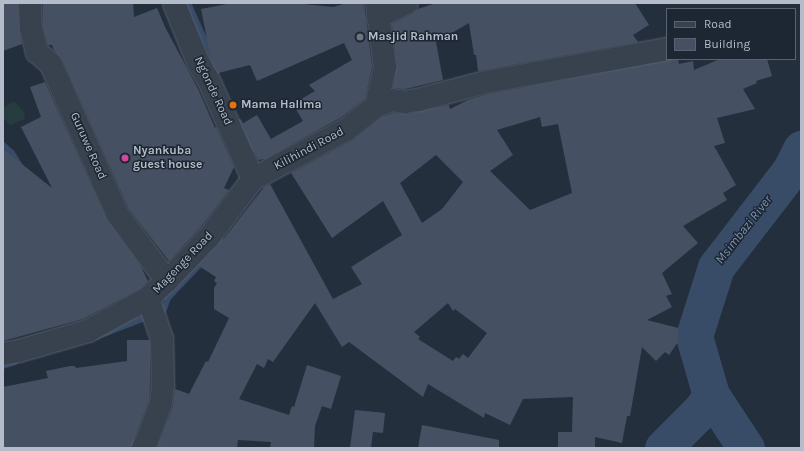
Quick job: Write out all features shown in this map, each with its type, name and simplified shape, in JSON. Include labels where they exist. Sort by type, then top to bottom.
[{"type":"street","name":"Guruwe Road","points":[[30,3],[32,28],[37,52],[51,64],[118,215],[167,282]]},
{"type":"street","name":"Ng'onde Road","points":[[174,3],[198,62],[210,83],[253,178]]},
{"type":"street","points":[[376,106],[384,67],[378,10],[407,3]]},
{"type":"street","points":[[376,106],[391,100],[405,102],[418,100],[486,82],[666,49]]},
{"type":"street","name":"Kilihindi Road","points":[[253,178],[347,129],[376,106]]},
{"type":"street","name":"Magenge Road","points":[[3,354],[19,352],[88,331],[148,298],[167,282],[209,237],[253,178]]},
{"type":"street","points":[[142,448],[147,441],[161,403],[163,384],[162,339],[148,298]]},
{"type":"green space","points":[[15,102],[24,112],[25,119],[10,125],[3,117],[3,108],[10,103]]},
{"type":"building","points":[[3,3],[18,3],[19,29],[22,44],[3,51]]},
{"type":"building","points":[[43,3],[133,3],[134,17],[157,8],[165,27],[198,89],[234,167],[224,188],[229,190],[199,229],[169,261],[129,209],[62,59],[54,50],[52,45],[48,45],[43,26]]},
{"type":"building","points":[[232,3],[294,3],[333,7],[347,3],[364,3],[372,66],[365,99],[340,118],[265,159],[258,160],[242,124],[257,115],[271,139],[303,121],[293,104],[315,91],[309,85],[352,60],[344,43],[257,81],[250,65],[218,73],[211,59],[201,9]]},
{"type":"building","points":[[436,3],[635,3],[649,25],[633,35],[638,42],[478,71],[469,23],[436,42],[443,80],[405,89],[393,88],[397,66],[392,24],[412,14],[418,9]]},
{"type":"building","points":[[669,60],[678,60],[679,64],[693,61],[694,70],[718,60],[767,60],[772,76],[756,81],[757,83],[743,89],[755,109],[717,118],[725,143],[714,146],[736,185],[723,193],[727,200],[683,226],[698,243],[662,273],[672,294],[666,296],[672,307],[647,320],[678,328],[678,342],[669,355],[665,352],[656,361],[642,347],[630,416],[627,416],[622,443],[595,437],[595,448],[558,448],[558,432],[572,432],[573,397],[523,399],[510,425],[485,413],[484,418],[428,384],[423,397],[349,342],[342,347],[315,303],[273,362],[268,359],[264,368],[257,364],[239,399],[289,415],[292,406],[294,407],[307,365],[341,376],[331,409],[322,406],[315,426],[314,448],[270,448],[271,442],[238,440],[237,448],[157,448],[173,407],[175,389],[189,394],[206,361],[208,362],[229,318],[214,309],[214,288],[217,283],[214,281],[216,277],[199,266],[219,245],[264,187],[270,184],[333,299],[362,284],[351,267],[402,235],[383,201],[332,238],[291,173],[353,140],[382,117],[393,113],[407,114],[449,105],[450,109],[468,100],[489,94]],"holes":[[[540,117],[542,127],[558,124],[572,193],[530,210],[490,171],[513,155],[497,130]],[[436,155],[463,182],[442,209],[422,223],[400,183]],[[448,303],[453,311],[455,309],[487,333],[468,358],[463,354],[459,359],[456,357],[453,361],[418,339],[420,337],[414,332]]]},
{"type":"building","points":[[45,82],[107,220],[140,265],[148,281],[141,288],[83,319],[3,341],[3,149],[52,188],[21,127],[41,117],[30,87]]},
{"type":"building","points":[[127,340],[150,341],[149,400],[131,448],[3,448],[3,387],[48,378],[46,371],[70,366],[75,366],[76,368],[127,361]]},
{"type":"building","points":[[355,410],[385,413],[383,433],[373,432],[371,448],[350,448]]},
{"type":"building","points":[[422,425],[499,440],[499,448],[418,448]]},
{"type":"waterway","points":[[188,3],[215,63],[217,72]]},
{"type":"waterway","points":[[239,122],[254,149]]},
{"type":"waterway","points":[[3,145],[12,153],[20,166]]},
{"type":"waterway","name":"Msimbazi River","points":[[746,448],[711,395],[694,336],[716,267],[790,171],[801,149]]},
{"type":"waterway","points":[[162,315],[168,298],[206,258],[220,240]]},
{"type":"waterway","points":[[96,337],[142,319]]},
{"type":"waterway","points":[[3,366],[15,362]]},
{"type":"waterway","points":[[663,448],[702,409],[711,395]]},
{"type":"place","name":"Masjid Rahman","points":[[360,37]]},
{"type":"place","name":"Mama Halima","points":[[233,105]]},
{"type":"place","name":"Nyankuba guest house","points":[[125,158]]}]
